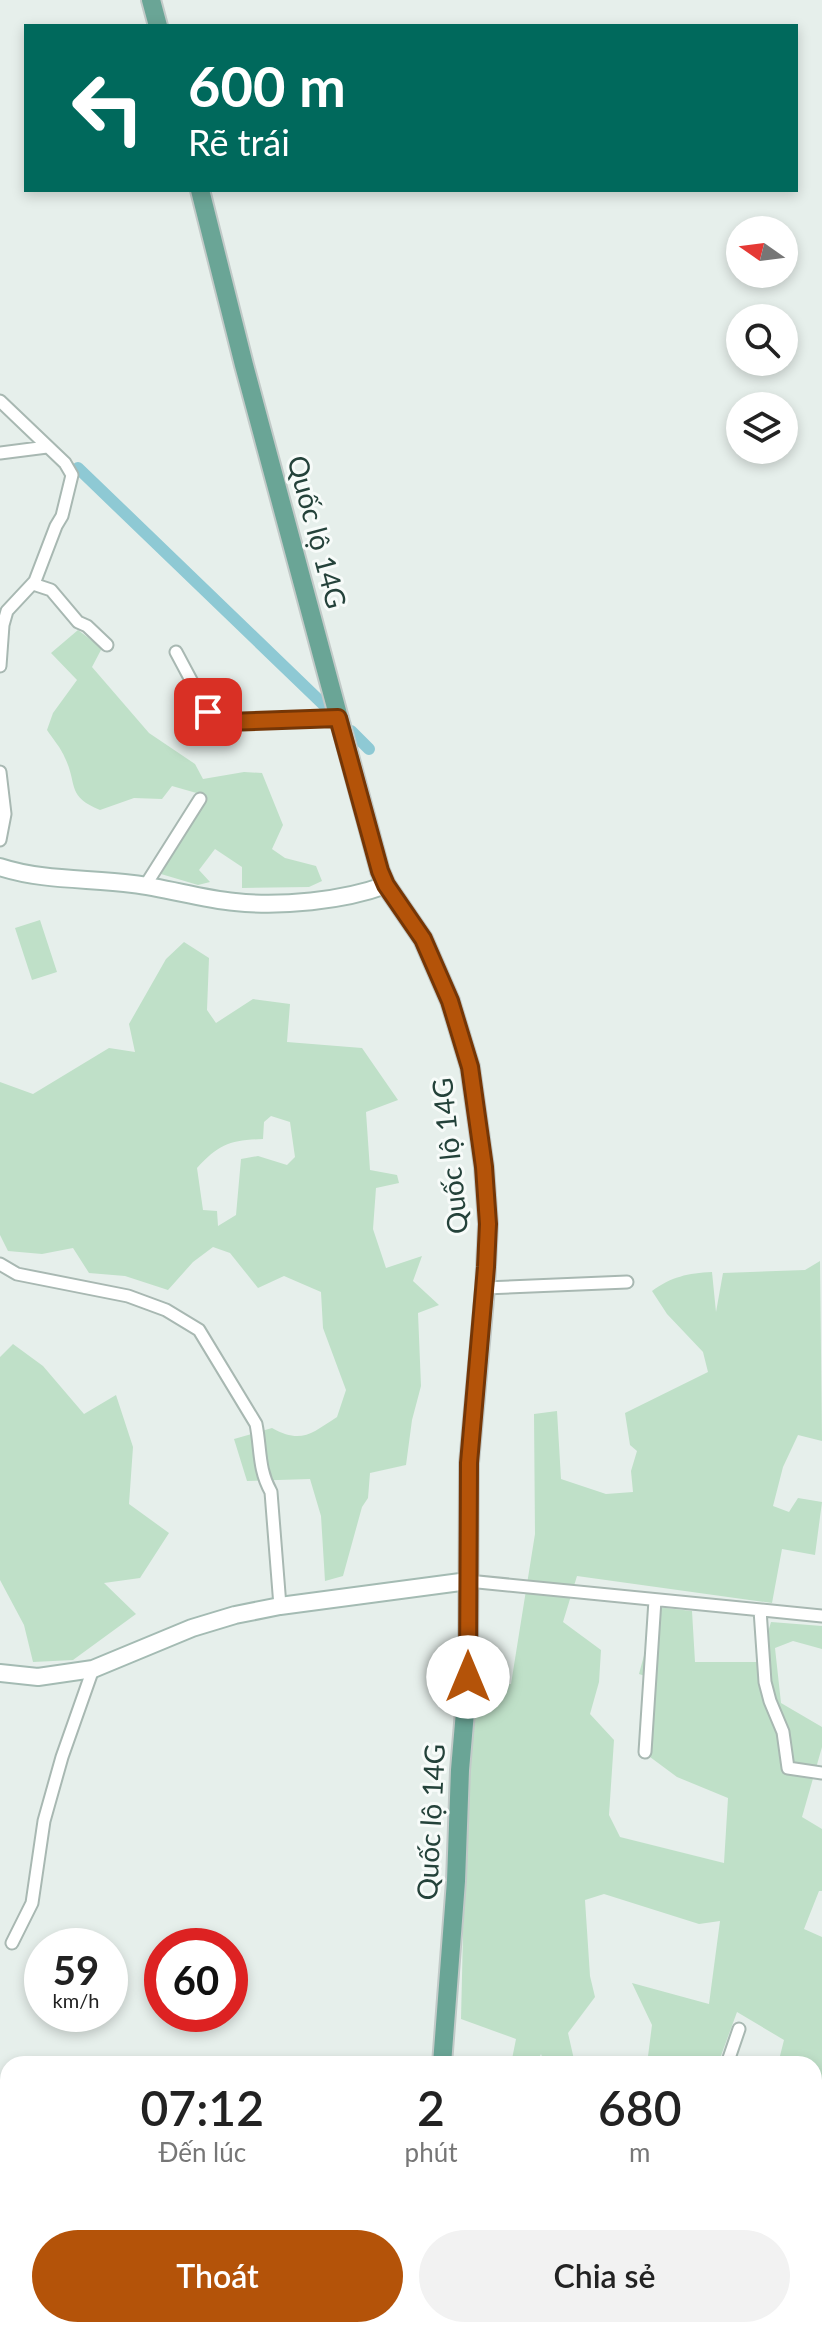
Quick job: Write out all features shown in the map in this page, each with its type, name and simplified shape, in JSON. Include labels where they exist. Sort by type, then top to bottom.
[{"type":"main road","points":[[151,0],[157,24]]},
{"type":"main road","name":"Quốc lộ 14G","points":[[201,192],[338,718],[386,885],[423,939],[450,1001],[470,1067],[484,1167],[488,1224],[469,1463],[468,1677],[443,2056]]},
{"type":"street","points":[[0,666],[7,611],[33,584],[62,516],[72,475],[65,463],[2,406]]},
{"type":"street","points":[[0,453],[47,447]]},
{"type":"street","points":[[33,584],[51,590],[78,622],[87,626],[107,645]]},
{"type":"street","points":[[176,652],[208,712],[216,719],[227,722],[338,718]]},
{"type":"street","points":[[0,772],[5,814],[0,840]]},
{"type":"street","points":[[145,886],[200,799]]},
{"type":"street","points":[[0,867],[24,875],[145,886],[234,902],[276,904],[367,892],[386,885]]},
{"type":"street","points":[[0,1264],[17,1274],[128,1296],[166,1310],[199,1330],[256,1424],[259,1461],[271,1492],[280,1606]]},
{"type":"street","points":[[485,1288],[627,1282]]},
{"type":"street","points":[[0,1673],[38,1677],[93,1669],[192,1628],[280,1606],[468,1581],[822,1616]]},
{"type":"street","points":[[645,1752],[655,1600]]},
{"type":"street","points":[[760,1610],[765,1682],[783,1732],[788,1768],[822,1773]]},
{"type":"street","points":[[12,1943],[32,1903],[44,1821],[62,1757],[93,1669]]},
{"type":"street","points":[[730,2056],[739,2029]]},
{"type":"green space","points":[[78,630],[102,648],[92,667],[149,733],[195,764],[203,779],[244,772],[262,773],[283,825],[272,849],[285,858],[316,866],[322,881],[309,887],[242,888],[242,867],[215,849],[199,870],[210,882],[198,885],[161,874],[207,796],[172,786],[162,799],[134,798],[100,810],[77,795],[63,754],[47,730],[53,713],[77,680],[51,653]]},
{"type":"green space","points":[[40,920],[57,972],[32,980],[15,928]]},
{"type":"green space","points":[[184,942],[209,958],[207,1010],[216,1023],[253,999],[290,1004],[287,1042],[362,1048],[398,1100],[366,1112],[370,1170],[397,1175],[399,1183],[376,1188],[373,1229],[386,1268],[422,1256],[413,1281],[439,1305],[418,1313],[421,1386],[412,1420],[406,1465],[370,1473],[368,1498],[362,1507],[343,1576],[325,1581],[321,1516],[310,1479],[247,1481],[234,1439],[272,1428],[291,1435],[306,1435],[337,1417],[346,1390],[323,1328],[321,1292],[284,1276],[258,1288],[230,1253],[213,1247],[193,1262],[168,1290],[125,1276],[89,1273],[73,1248],[42,1254],[8,1251],[0,1235],[0,1082],[33,1094],[109,1048],[135,1052],[129,1024],[166,959]],"holes":[[[271,1116],[290,1122],[295,1157],[287,1165],[258,1156],[241,1159],[236,1215],[218,1226],[217,1211],[203,1210],[197,1168],[212,1153],[226,1145],[263,1139],[264,1122]]]},
{"type":"green space","points":[[820,1261],[822,1441],[798,1435],[783,1467],[773,1506],[789,1512],[798,1498],[822,1502],[815,1555],[782,1549],[772,1603],[577,1576],[563,1622],[601,1650],[599,1682],[590,1714],[614,1740],[609,1815],[620,1837],[724,1863],[728,1798],[677,1777],[650,1757],[651,1678],[639,1674],[657,1607],[692,1611],[695,1662],[759,1662],[771,1622],[822,1626],[822,1649],[793,1641],[775,1648],[781,1703],[822,1727],[822,1747],[802,1817],[822,1829],[822,1891],[819,1891],[804,1929],[822,1937],[822,2056],[780,2056],[784,2040],[737,2012],[721,2056],[648,2056],[652,2025],[632,1983],[709,2004],[720,1921],[699,1924],[604,1894],[585,1900],[590,1976],[595,1997],[568,2033],[573,2056],[513,2056],[516,2039],[461,2019],[464,1891],[474,1684],[511,1684],[535,1534],[534,1414],[557,1411],[561,1479],[606,1494],[633,1492],[631,1471],[637,1451],[630,1445],[625,1413],[708,1372],[703,1352],[667,1314],[652,1291],[680,1277],[712,1272],[716,1312],[723,1273],[805,1270]]},
{"type":"green space","points":[[13,1344],[43,1366],[84,1414],[116,1395],[133,1447],[129,1504],[169,1533],[140,1578],[104,1583],[136,1614],[73,1660],[33,1662],[24,1625],[0,1580],[0,1357]]},
{"type":"waterway","points":[[78,468],[326,707]]},
{"type":"waterway","points":[[351,731],[369,749]]},
{"type":"route","points":[[208,712],[216,719],[227,722],[338,718],[380,871],[386,885],[423,939],[450,1001],[470,1067],[484,1167],[488,1224],[469,1463],[468,1677]]}]
